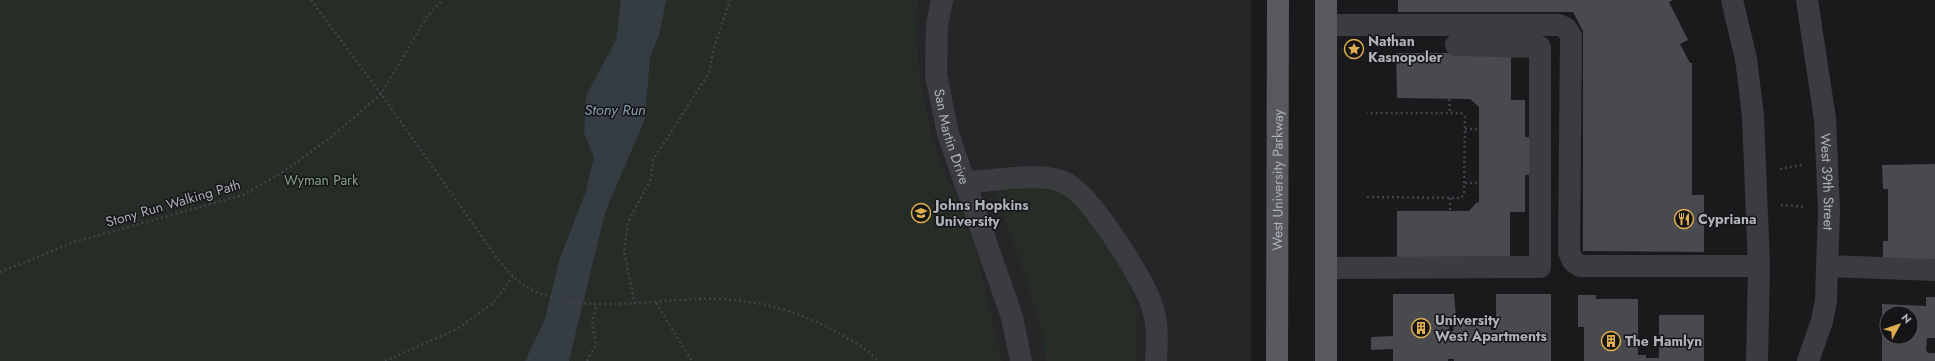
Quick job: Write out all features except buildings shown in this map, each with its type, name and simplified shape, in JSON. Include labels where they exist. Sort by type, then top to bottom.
[{"type":"main road","name":"West University Parkway","points":[[1277,361],[1278,0]]},
{"type":"main road","points":[[1326,0],[1326,361]]},
{"type":"street","name":"San Martin Drive","points":[[942,0],[937,25],[936,75],[948,134],[1012,318],[1021,361]]},
{"type":"street","points":[[1732,0],[1749,83],[1754,116],[1759,266],[1757,361]]},
{"type":"street","name":"West 39th Street","points":[[1807,0],[1825,119],[1829,210],[1826,301],[1824,314],[1808,361]]},
{"type":"street","points":[[1326,25],[1559,25],[1566,28],[1571,36],[1569,252],[1573,261],[1580,266],[1759,266]]},
{"type":"street","points":[[1326,268],[1540,267],[1540,47],[1456,45]]},
{"type":"street","points":[[965,183],[1019,178],[1055,179],[1071,186],[1087,202],[1106,225],[1136,273],[1153,309],[1157,334],[1156,361]]},
{"type":"street","points":[[1828,266],[1935,270]]},
{"type":"path","points":[[311,0],[381,94],[497,258],[513,277],[531,289],[550,296],[597,305],[656,303],[697,299],[735,301],[775,307],[821,324],[851,341],[878,361]]},
{"type":"path","name":"Stony Run Walking Path","points":[[0,272],[74,242],[243,196],[281,173],[330,138],[381,94],[428,15],[443,0]]},
{"type":"path","points":[[635,304],[624,252],[628,222],[652,179],[653,160],[709,73],[714,48],[730,0]]},
{"type":"path","points":[[1449,99],[1450,113]]},
{"type":"path","points":[[1367,113],[1461,113],[1465,117],[1465,183],[1464,194],[1461,198],[1367,197]]},
{"type":"path","points":[[1465,129],[1479,129]]},
{"type":"path","points":[[1756,174],[1827,161]]},
{"type":"path","points":[[1465,183],[1479,183]]},
{"type":"path","points":[[1450,198],[1450,211]]},
{"type":"path","points":[[1757,202],[1829,210]]},
{"type":"path","points":[[385,361],[457,329],[493,304],[513,277]]},
{"type":"path","points":[[656,303],[692,361]]},
{"type":"path","points":[[587,361],[596,345],[592,320],[597,305]]},
{"type":"shaded area","name":"Johns Hopkins University","points":[[642,0],[1251,0],[1251,361],[553,361]]},
{"type":"green space","name":"Wyman Park","points":[[0,0],[642,0],[553,361],[0,361]]},
{"type":"green space","points":[[666,0],[918,0],[916,30],[920,81],[931,133],[944,173],[968,218],[1002,361],[569,361],[605,213],[645,119],[650,58],[660,32]]},
{"type":"green space","points":[[1049,187],[1072,198],[1084,211],[1127,275],[1137,309],[1135,361],[1046,361],[1043,340],[1032,297],[995,191]]},
{"type":"water","name":"Stony Run","points":[[621,0],[666,0],[660,32],[650,58],[645,119],[605,213],[569,361],[525,361],[545,319],[559,261],[586,191],[594,157],[584,133],[586,96],[616,40]]},
{"type":"place","name":"Nathan Kasnopoler","points":[[1354,49]]},
{"type":"place","name":"Johns Hopkins University","points":[[921,213]]},
{"type":"place","name":"Cypriana","points":[[1684,219]]},
{"type":"place","name":"University West Apartments","points":[[1421,328]]},
{"type":"place","name":"The Hamlyn","points":[[1611,341]]}]
